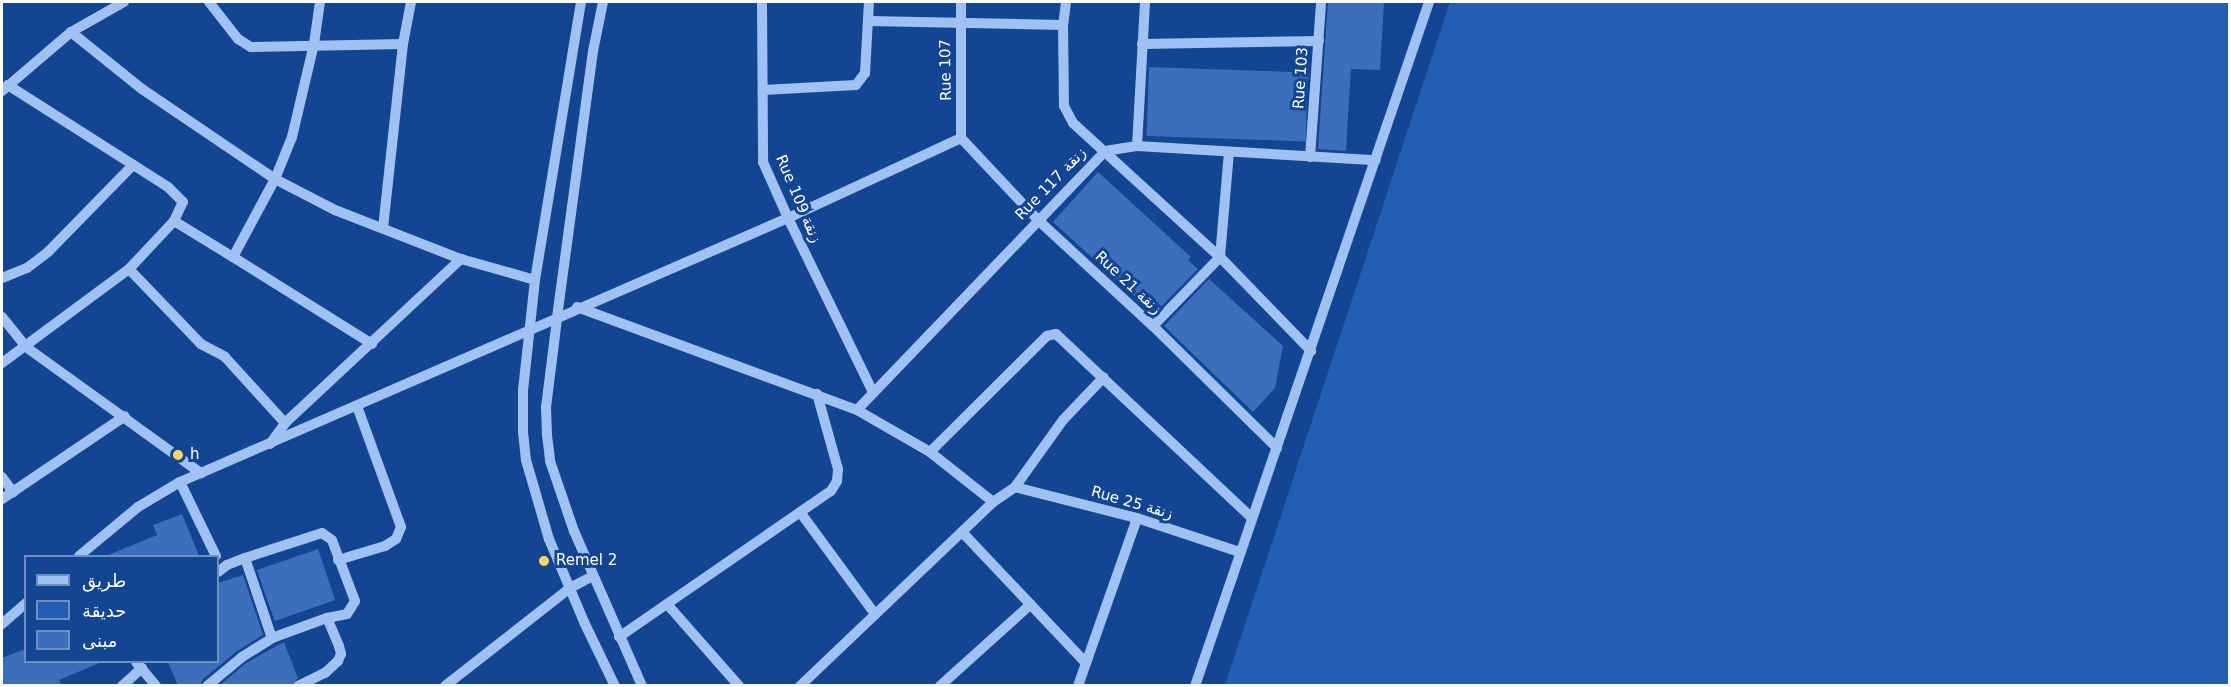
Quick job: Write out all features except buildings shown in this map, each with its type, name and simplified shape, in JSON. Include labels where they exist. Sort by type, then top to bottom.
[{"type":"street","points":[[2,363],[129,269],[174,221],[182,207],[182,198],[133,165],[5,88],[71,32],[124,2]]},
{"type":"street","points":[[208,2],[237,39],[251,47],[403,44]]},
{"type":"street","points":[[233,257],[275,179],[292,137],[314,44],[320,2]]},
{"type":"street","points":[[382,228],[403,44],[411,2]]},
{"type":"street","points":[[581,2],[535,280],[523,390],[523,432],[526,460],[549,539],[615,686]]},
{"type":"street","points":[[603,2],[593,51],[557,319],[546,407],[547,435],[559,488],[593,576],[642,686]]},
{"type":"street","name":"Rue 109 زنقة","points":[[762,2],[764,162],[788,218],[873,392]]},
{"type":"street","points":[[763,90],[856,85],[865,73],[869,2]]},
{"type":"street","name":"Rue 107","points":[[961,2],[962,138]]},
{"type":"street","points":[[1066,2],[1063,25],[1064,106],[1073,123],[1220,257],[1311,351]]},
{"type":"street","points":[[1137,146],[1145,2]]},
{"type":"street","name":"Rue 103","points":[[1310,157],[1321,2]]},
{"type":"street","points":[[1195,686],[1429,2]]},
{"type":"street","points":[[869,21],[1063,25]]},
{"type":"street","points":[[71,32],[142,89],[275,179],[335,210],[461,259],[535,280]]},
{"type":"street","points":[[1142,44],[1318,41]]},
{"type":"street","points":[[80,555],[138,507],[180,482],[357,406],[529,328],[557,319],[577,308],[788,218],[962,138]]},
{"type":"street","name":"Rue 21 زنقة","points":[[962,138],[1038,220],[1153,326],[1277,448]]},
{"type":"street","name":"Rue 117 زنقة","points":[[857,410],[1105,151],[1137,146],[1376,160]]},
{"type":"street","points":[[1153,326],[1220,257],[1229,152]]},
{"type":"street","points":[[2,278],[27,268],[48,252],[133,165]]},
{"type":"street","points":[[174,221],[372,344]]},
{"type":"street","points":[[270,444],[285,423],[461,259]]},
{"type":"street","points":[[129,269],[201,344],[225,357],[285,423]]},
{"type":"street","points":[[577,308],[857,410],[930,452],[993,502]]},
{"type":"street","points":[[2,317],[26,347],[125,416],[201,473]]},
{"type":"street","points":[[930,452],[1052,334],[1060,337],[1104,377],[1252,518]]},
{"type":"street","points":[[800,686],[993,502],[1015,487],[1063,420],[1104,377]]},
{"type":"street","points":[[619,637],[831,491],[838,475],[817,394]]},
{"type":"street","points":[[338,560],[385,546],[396,539],[401,527],[357,406]]},
{"type":"street","points":[[2,499],[125,416]]},
{"type":"street","points":[[2,477],[13,492]]},
{"type":"street","points":[[180,482],[214,555]]},
{"type":"street","name":"Rue 25 زنقة","points":[[1015,487],[1137,518],[1239,552]]},
{"type":"street","points":[[800,512],[875,614]]},
{"type":"street","points":[[1078,686],[1137,518]]},
{"type":"street","points":[[962,532],[1086,663]]},
{"type":"street","points":[[207,686],[242,657],[272,638],[327,618],[347,614],[355,601],[332,540],[322,533],[245,558],[219,564]]},
{"type":"street","points":[[245,558],[272,638]]},
{"type":"street","points":[[445,686],[570,588],[593,576]]},
{"type":"street","points":[[667,604],[739,686]]},
{"type":"street","points":[[940,686],[1031,604]]},
{"type":"street","points":[[2,624],[24,605]]},
{"type":"street","points":[[298,686],[325,673],[338,662],[341,654],[339,645],[327,618]]},
{"type":"street","points":[[122,686],[139,665],[156,686]]},
{"type":"street","points":[[811,676],[819,686]]},
{"type":"green space","points":[[1450,2],[2229,2],[2229,685],[1225,685]]},
{"type":"place","name":"h","points":[[178,455]]},
{"type":"place","name":"Remel 2","points":[[544,561]]}]
